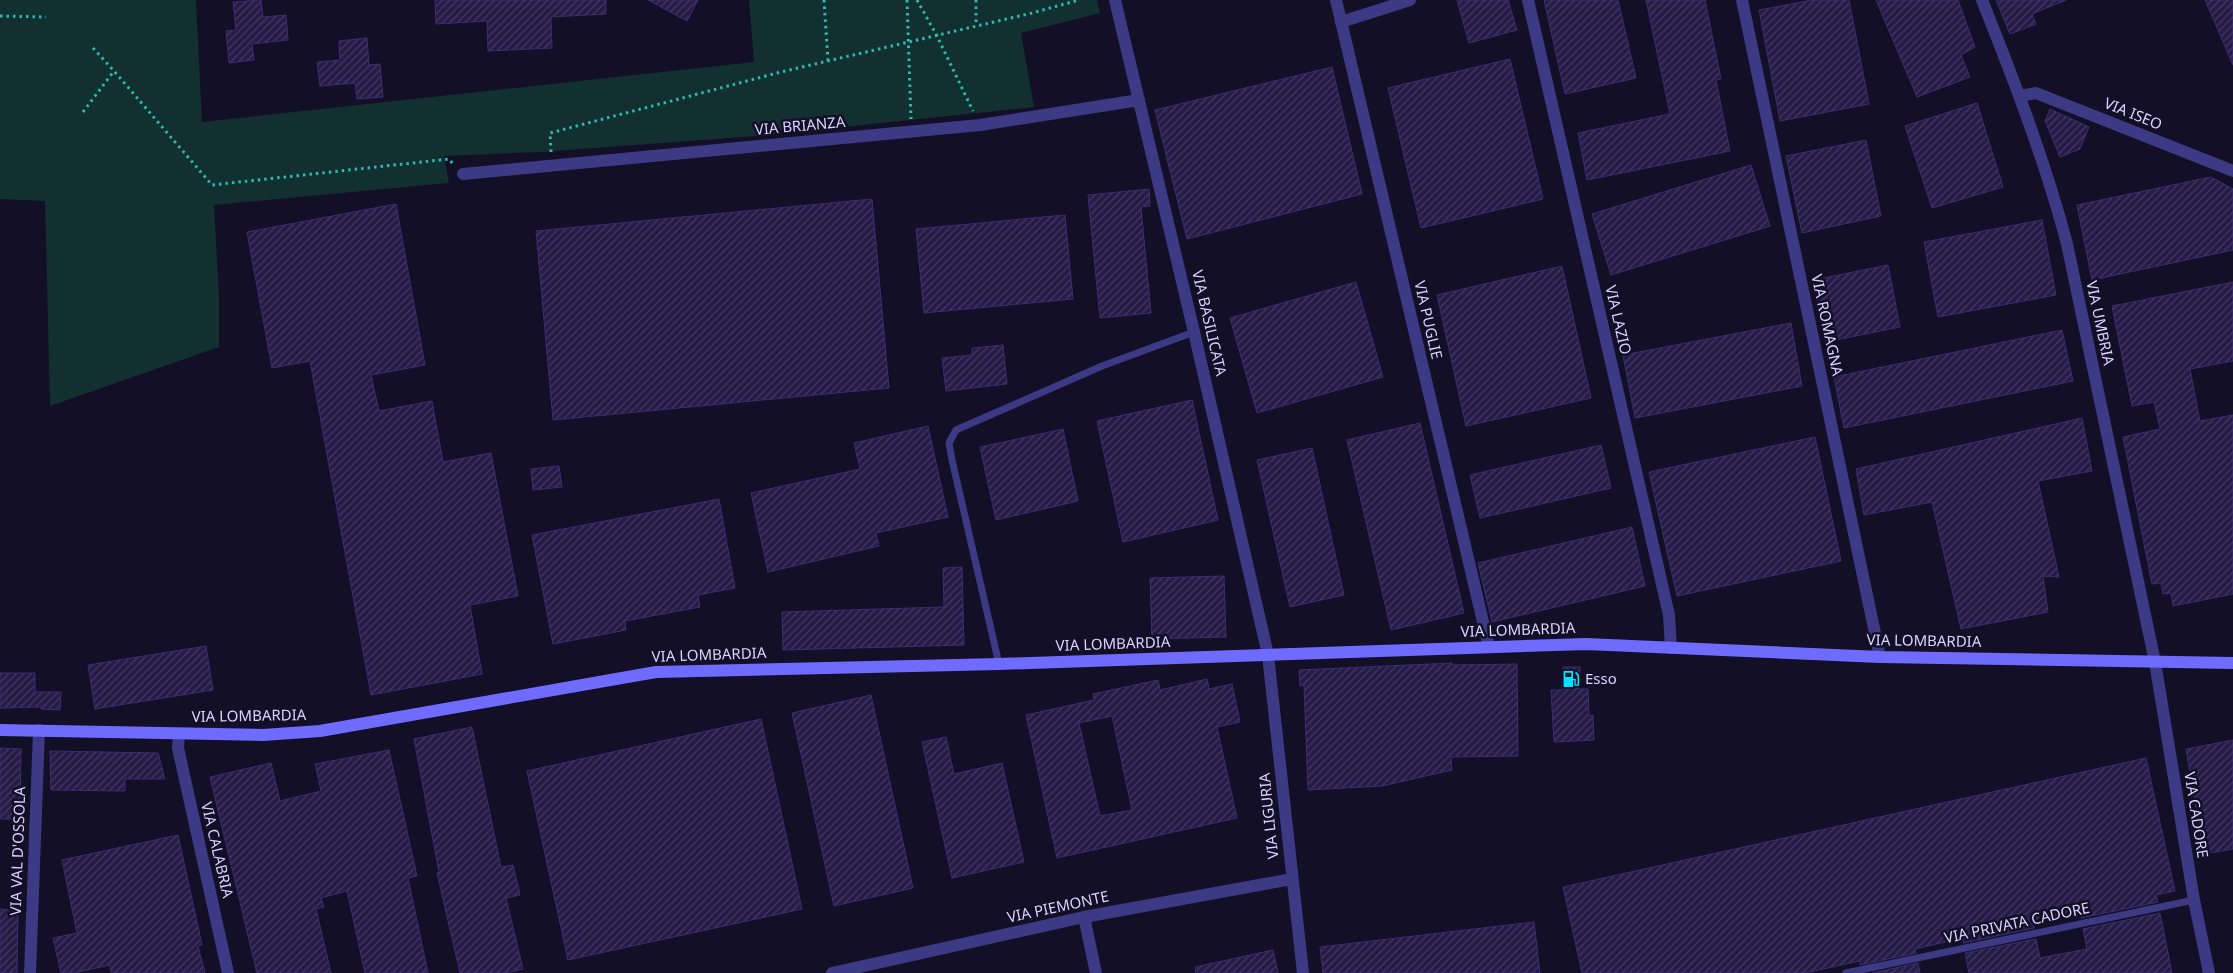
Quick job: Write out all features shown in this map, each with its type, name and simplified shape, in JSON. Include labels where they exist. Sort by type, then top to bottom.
[{"type":"street","name":"VIA BASILICATA","points":[[1115,0],[1268,654]]},
{"type":"street","name":"VIA PUGLIE","points":[[1336,0],[1489,647]]},
{"type":"street","points":[[1341,22],[1410,0]]},
{"type":"street","name":"VIA LAZIO","points":[[1528,0],[1669,615],[1671,648]]},
{"type":"street","name":"VIA ROMAGNA","points":[[1742,0],[1880,657]]},
{"type":"street","name":"VIA UMBRIA","points":[[1982,0],[2020,96],[2056,204],[2067,244],[2154,662]]},
{"type":"street","name":"VIA ISEO","points":[[2020,96],[2036,93],[2233,171]]},
{"type":"street","name":"VIA BRIANZA","points":[[463,174],[980,126],[1139,100]]},
{"type":"street","name":"VIA LOMBARDIA","points":[[0,730],[262,735],[320,731],[656,672],[999,664],[1586,644],[1880,657],[2233,663]]},
{"type":"street","name":"VIA LIGURIA","points":[[1268,654],[1303,973]]},
{"type":"street","name":"VIA CADORE","points":[[2154,662],[2194,900],[2209,973]]},
{"type":"street","name":"VIA VAL D'OSSOLA","points":[[30,973],[39,730]]},
{"type":"street","name":"VIA CALABRIA","points":[[179,734],[178,748],[228,973]]},
{"type":"street","name":"VIA PIEMONTE","points":[[832,973],[870,969],[1084,917],[1292,879]]},
{"type":"street","points":[[1084,917],[1096,973]]},
{"type":"lane","points":[[999,664],[949,443],[956,430],[1102,366],[1194,332]]},
{"type":"lane","name":"VIA PRIVATA CADORE","points":[[1846,973],[2194,900]]},
{"type":"path","points":[[824,0],[828,61]]},
{"type":"path","points":[[907,0],[912,132]]},
{"type":"path","points":[[917,0],[937,36],[980,126]]},
{"type":"path","points":[[976,0],[976,26]]},
{"type":"path","points":[[552,166],[550,133],[828,61],[1079,0]]},
{"type":"path","points":[[0,16],[46,17]]},
{"type":"path","points":[[93,48],[212,185],[449,159],[463,174]]},
{"type":"path","points":[[83,112],[114,70]]},
{"type":"green space","points":[[0,0],[196,0],[202,122],[754,62],[749,0],[1097,0],[1100,13],[1021,33],[1034,107],[757,136],[540,152],[444,156],[449,183],[214,205],[219,296],[219,347],[50,406],[45,201],[0,199]]},
{"type":"building","points":[[261,0],[263,17],[286,15],[288,40],[252,44],[254,60],[229,63],[226,31],[236,30],[233,2]]},
{"type":"building","points":[[435,0],[606,0],[606,14],[551,17],[552,48],[488,51],[487,21],[436,24]]},
{"type":"building","points":[[648,0],[698,0],[687,21]]},
{"type":"building","points":[[1457,0],[1508,0],[1517,30],[1469,43]]},
{"type":"building","points":[[1544,0],[1618,0],[1636,78],[1565,94]]},
{"type":"building","points":[[1646,0],[1705,0],[1721,79],[1716,80],[1730,151],[1587,180],[1578,133],[1670,114]]},
{"type":"building","points":[[1812,0],[1849,0],[1869,104],[1780,121],[1759,10]]},
{"type":"building","points":[[1876,0],[1958,0],[1975,47],[1961,55],[1970,77],[1917,97]]},
{"type":"building","points":[[1996,0],[2066,0],[2032,14],[2036,24],[2010,34]]},
{"type":"building","points":[[2205,0],[2233,0],[2233,65]]},
{"type":"building","points":[[367,38],[369,65],[380,64],[383,97],[357,99],[355,83],[320,86],[317,62],[340,60],[339,41]]},
{"type":"building","points":[[1510,59],[1543,199],[1421,228],[1388,88]]},
{"type":"building","points":[[1332,67],[1362,194],[1187,239],[1155,110]]},
{"type":"building","points":[[1977,103],[2003,187],[1932,208],[1905,126]]},
{"type":"building","points":[[2050,109],[2089,127],[2080,149],[2060,157],[2045,121]]},
{"type":"building","points":[[1866,140],[1881,216],[1802,233],[1786,156]]},
{"type":"building","points":[[1751,165],[1770,226],[1611,275],[1592,214]]},
{"type":"building","points":[[2211,177],[2233,189],[2233,250],[2092,280],[2077,205]]},
{"type":"building","points":[[1149,189],[1150,206],[1141,207],[1151,313],[1100,318],[1088,195]]},
{"type":"building","points":[[872,199],[889,388],[553,420],[536,231]]},
{"type":"building","points":[[396,204],[425,365],[371,375],[379,411],[432,401],[443,462],[491,453],[518,596],[470,605],[482,674],[371,695],[310,361],[272,368],[247,232]]},
{"type":"building","points":[[1065,215],[1073,299],[924,313],[916,229]]},
{"type":"building","points":[[2042,220],[2056,295],[1938,317],[1924,242]]},
{"type":"building","points":[[1888,265],[1900,327],[1826,342],[1814,280]]},
{"type":"building","points":[[1562,266],[1591,398],[1466,426],[1437,295]]},
{"type":"building","points":[[1356,282],[1383,377],[1257,413],[1230,318]]},
{"type":"building","points":[[2233,282],[2233,361],[2190,369],[2200,421],[2233,415],[2233,594],[2173,606],[2171,593],[2163,594],[2161,583],[2152,584],[2123,437],[2160,429],[2154,402],[2132,406],[2112,306]]},
{"type":"building","points":[[1791,323],[1802,386],[1635,418],[1623,355]]},
{"type":"building","points":[[2062,330],[2073,381],[1844,428],[1834,377]]},
{"type":"building","points":[[1003,345],[1007,384],[946,391],[942,358],[972,355],[972,348]]},
{"type":"building","points":[[1192,400],[1218,520],[1123,542],[1097,421]]},
{"type":"building","points":[[2082,418],[2092,471],[2038,481],[2059,577],[2043,576],[2048,612],[1961,629],[1932,502],[1864,515],[1856,469]]},
{"type":"building","points":[[1420,423],[1464,613],[1391,630],[1347,440]]},
{"type":"building","points":[[928,426],[948,517],[876,533],[879,546],[768,572],[751,493],[860,469],[854,443]]},
{"type":"building","points":[[1063,429],[1078,501],[996,520],[980,447]]},
{"type":"building","points":[[1815,437],[1841,561],[1677,596],[1649,472]]},
{"type":"building","points":[[1601,445],[1611,488],[1480,518],[1470,475]]},
{"type":"building","points":[[1312,448],[1344,595],[1290,607],[1257,460]]},
{"type":"building","points":[[559,466],[562,487],[533,490],[531,469]]},
{"type":"building","points":[[719,499],[735,588],[698,595],[700,607],[625,621],[626,630],[553,644],[532,535]]},
{"type":"building","points":[[1632,527],[1645,586],[1492,622],[1478,563]]},
{"type":"building","points":[[962,567],[964,645],[783,650],[782,612],[944,607],[943,568]]},
{"type":"building","points":[[1224,576],[1226,637],[1152,639],[1150,578]]},
{"type":"building","points":[[206,646],[213,690],[95,709],[88,665]]},
{"type":"building","points":[[1452,663],[1452,665],[1517,664],[1518,756],[1451,757],[1452,770],[1382,786],[1308,790],[1304,685],[1300,686],[1299,670]]},
{"type":"building","points":[[1563,667],[1580,667],[1579,689],[1588,689],[1589,716],[1593,715],[1594,740],[1554,742],[1551,690],[1562,690]]},
{"type":"building","points":[[0,673],[35,673],[35,692],[61,692],[60,710],[41,709],[41,707],[0,708]]},
{"type":"building","points":[[1207,679],[1209,689],[1232,684],[1240,722],[1217,727],[1237,818],[1057,858],[1026,715],[1094,700],[1093,694],[1158,680],[1160,690]],"holes":[[[1112,716],[1132,810],[1100,816],[1079,723]]]},
{"type":"building","points":[[871,695],[913,888],[834,906],[792,713]]},
{"type":"building","points":[[761,719],[802,909],[568,960],[527,771]]},
{"type":"building","points":[[472,727],[501,867],[513,865],[520,895],[506,898],[523,969],[506,973],[460,973],[437,873],[439,872],[414,739]]},
{"type":"building","points":[[946,737],[954,774],[1002,763],[1024,862],[952,878],[922,742]]},
{"type":"building","points":[[2233,740],[2233,849],[2204,854],[2186,749]]},
{"type":"building","points":[[0,748],[21,749],[20,819],[0,819]]},
{"type":"building","points":[[389,750],[417,876],[408,878],[428,973],[365,973],[347,891],[321,898],[324,907],[316,909],[331,973],[257,973],[210,777],[271,763],[280,801],[321,791],[315,764]]},
{"type":"building","points":[[50,751],[158,753],[165,779],[125,779],[125,791],[51,790]]},
{"type":"building","points":[[2146,758],[2175,891],[2156,895],[2158,902],[2081,918],[2079,912],[2033,922],[2034,928],[1963,943],[1962,938],[1915,949],[1916,953],[1860,965],[1860,961],[1805,973],[1582,973],[1563,887]]},
{"type":"building","points":[[178,835],[202,945],[198,946],[205,973],[111,973],[110,965],[74,973],[61,973],[53,938],[77,933],[62,860]]},
{"type":"building","points":[[0,909],[18,910],[17,973],[0,973]]},
{"type":"building","points":[[2160,913],[2172,973],[1969,973],[1965,953],[2036,939],[2040,958],[2087,949],[2083,929]]},
{"type":"building","points":[[1534,922],[1540,973],[1323,973],[1320,947]]},
{"type":"building","points":[[1273,950],[1278,973],[1196,973],[1195,967]]},
{"type":"building","points":[[1918,963],[1920,973],[1872,973]]},
{"type":"place","name":"Esso","points":[[1571,679]]}]
